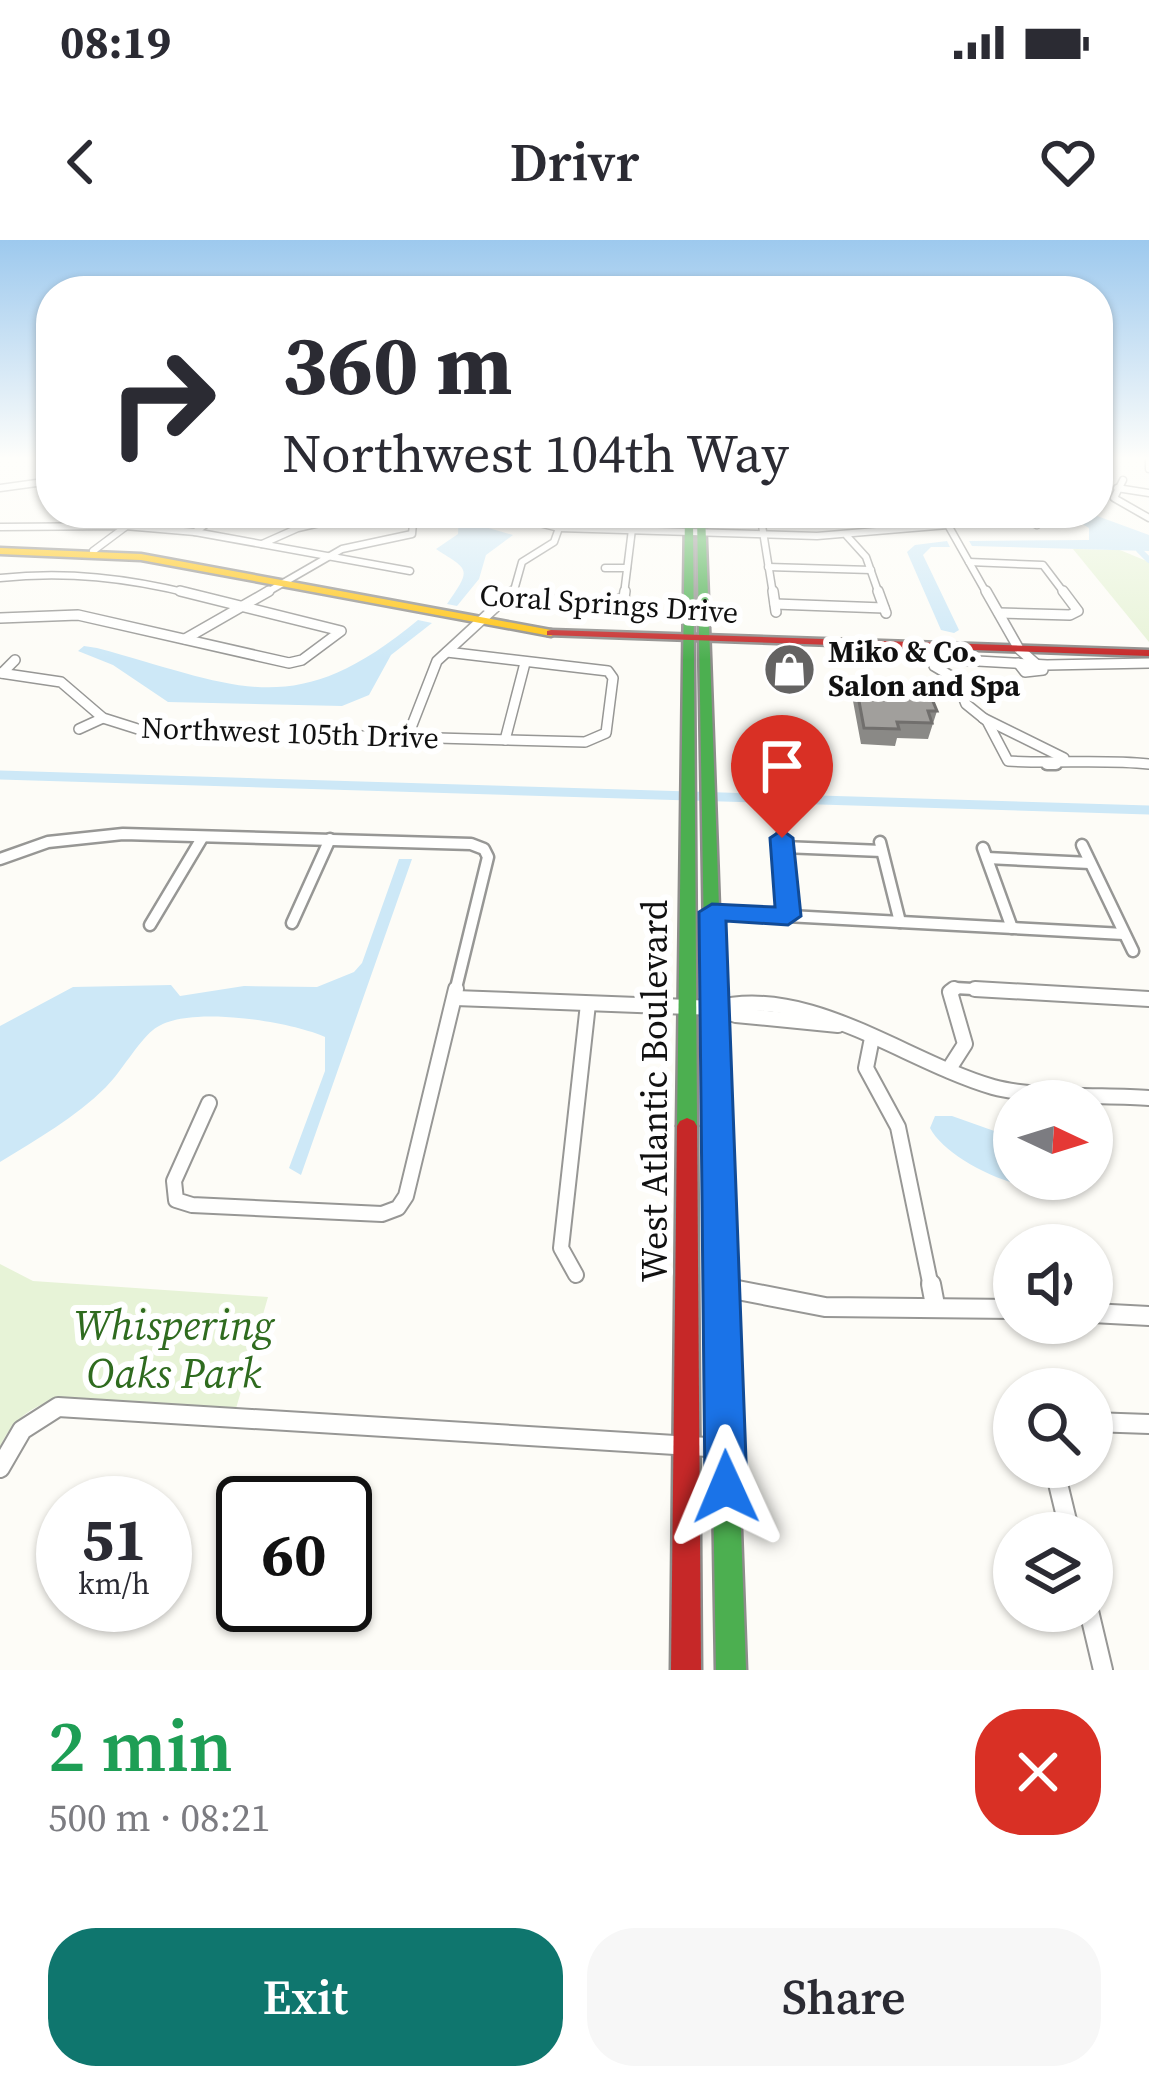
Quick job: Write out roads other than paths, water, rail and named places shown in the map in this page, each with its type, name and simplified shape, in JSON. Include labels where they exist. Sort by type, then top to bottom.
[{"type":"main road","name":"West Atlantic Boulevard","points":[[686,1670],[686,636],[696,528]]},
{"type":"main road","name":"West Atlantic Boulevard","points":[[696,528],[707,636],[731,1670]]},
{"type":"main road","name":"Coral Springs Drive","points":[[0,548],[96,548],[164,558],[484,622],[1017,652],[1149,650]]},
{"type":"street","points":[[96,548],[122,528]]},
{"type":"street","points":[[148,528],[195,532],[410,571]]},
{"type":"street","points":[[195,532],[200,528]]},
{"type":"street","points":[[262,544],[301,528]]},
{"type":"street","points":[[185,639],[327,558],[358,544],[412,533],[412,528]]},
{"type":"street","points":[[406,737],[431,673],[446,652],[512,596],[522,562],[554,542],[559,528],[650,528]]},
{"type":"street","points":[[727,528],[846,536],[889,528]]},
{"type":"street","points":[[763,528],[776,608],[885,611],[861,549],[846,536]]},
{"type":"street","points":[[948,528],[1030,674],[1042,673],[1042,665],[1149,663]]},
{"type":"street","points":[[512,596],[619,602],[624,598],[632,530]]},
{"type":"street","points":[[969,562],[1042,565],[1077,614],[999,613]]},
{"type":"street","points":[[768,567],[871,570]]},
{"type":"street","points":[[605,568],[627,568]]},
{"type":"street","points":[[0,578],[56,572],[109,577],[341,631],[302,660],[289,663],[78,615],[30,612],[0,618]]},
{"type":"street","points":[[446,652],[525,663],[505,740]]},
{"type":"street","points":[[1017,652],[934,663],[935,670],[956,679],[966,704],[981,717],[1008,761],[1053,764],[1071,760]]},
{"type":"street","points":[[1,673],[15,660]]},
{"type":"street","name":"Northwest 105th Drive","points":[[1,673],[61,682],[104,718],[168,731],[505,740],[597,740],[606,734],[613,678],[608,671],[525,663]]},
{"type":"street","points":[[981,717],[1007,724],[1040,752],[1071,760],[1149,764]]},
{"type":"street","points":[[79,729],[104,718]]},
{"type":"street","points":[[0,859],[86,836],[330,839],[471,844],[484,849],[488,857],[406,1196],[398,1208],[382,1214],[192,1205],[176,1200],[173,1181],[209,1103]]},
{"type":"street","points":[[150,925],[202,838]]},
{"type":"street","points":[[292,923],[330,839]]},
{"type":"street","points":[[788,916],[782,842],[881,846],[900,922]]},
{"type":"street","points":[[1082,845],[1133,951]]},
{"type":"street","points":[[1012,928],[985,853],[1090,863]]},
{"type":"street","points":[[712,912],[1124,934]]},
{"type":"street","points":[[949,1070],[965,1044],[950,992],[955,988],[1149,1000]]},
{"type":"street","points":[[454,998],[715,1008],[736,1015],[767,1010],[816,1026],[838,1024],[995,1088],[1149,1098]]},
{"type":"street","points":[[576,1275],[561,1248],[588,1004]]},
{"type":"street","points":[[872,1038],[866,1068],[898,1127],[935,1305]]},
{"type":"street","points":[[722,1287],[826,1307],[993,1308]]},
{"type":"street","points":[[1113,1314],[1149,1316]]},
{"type":"street","points":[[0,1468],[15,1432],[33,1415],[58,1407],[725,1448]]},
{"type":"street","points":[[1113,1423],[1149,1424]]},
{"type":"street","points":[[1094,1632],[1103,1670]]},
{"type":"water","points":[[1126,527],[1149,535],[1149,551],[972,546],[969,541],[1089,540],[1089,528]]},
{"type":"water","points":[[458,528],[489,528],[513,535],[486,555],[479,579],[457,606],[447,604],[461,583],[463,570],[436,549],[458,534]]},
{"type":"water","points":[[947,541],[950,547],[931,547],[923,555],[959,630],[954,633],[941,630],[907,552],[915,545]]},
{"type":"water","points":[[418,620],[432,623],[391,655],[369,695],[342,706],[168,702],[113,665],[78,651],[84,646],[97,648],[228,683],[299,685],[335,674],[374,653]]},
{"type":"water","points":[[399,859],[412,859],[301,1175],[289,1168],[325,1071],[325,1037],[264,1021],[212,1016],[168,1022],[153,1030],[94,1098],[0,1162],[0,1026],[73,987],[171,985],[180,996],[244,986],[317,987],[354,972],[362,963]]},
{"type":"water","points":[[935,1116],[952,1116],[993,1131],[993,1175],[957,1156],[930,1128]]},
{"type":"waterway","points":[[1139,550],[1149,560]]},
{"type":"waterway","points":[[0,775],[1149,810]]},
{"type":"place","name":"Miko & Co. Salon and Spa","points":[[789,669]]},
{"type":"park label","name":"Whispering Oaks Park","points":[[174,1349]]}]
